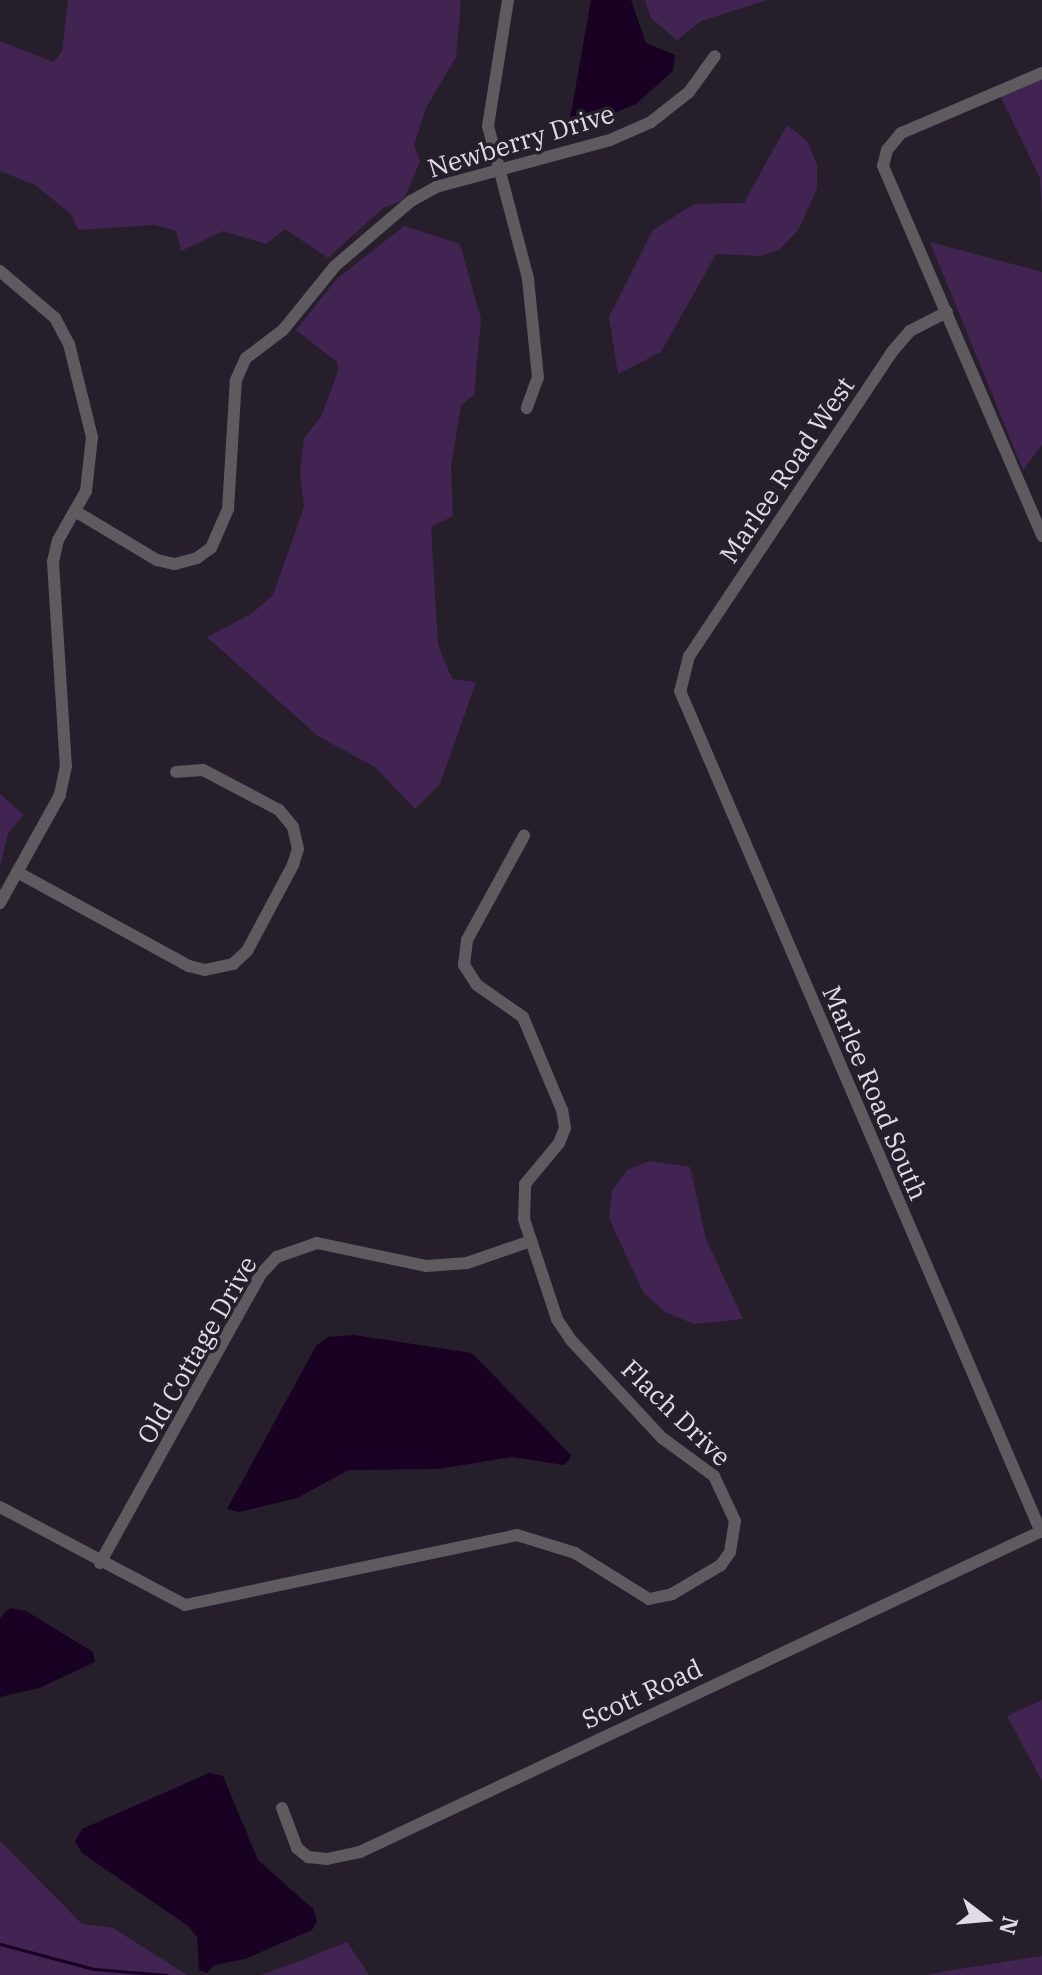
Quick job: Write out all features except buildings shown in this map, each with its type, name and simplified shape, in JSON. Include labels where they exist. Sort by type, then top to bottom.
[{"type":"street","points":[[508,0],[488,126],[497,170],[528,279],[538,377],[527,408]]},
{"type":"street","name":"Newberry Drive","points":[[75,511],[157,560],[175,564],[211,548],[228,509],[236,380],[246,358],[283,330],[335,266],[411,201],[436,187],[610,140],[651,122],[689,92],[715,56]]},
{"type":"street","points":[[1042,73],[901,133],[885,155],[886,182],[947,312],[1042,536]]},
{"type":"street","points":[[0,271],[45,307],[69,344],[92,437],[86,491],[53,562],[66,766],[60,795],[0,903]]},
{"type":"street","name":"Marlee Road West","points":[[682,670],[892,352],[910,331],[947,312]]},
{"type":"street","name":"Marlee Road South","points":[[682,670],[683,705],[1041,1531]]},
{"type":"street","points":[[17,872],[189,966],[205,970],[233,964],[247,951],[293,865],[298,849],[293,827],[279,810],[203,770],[176,772]]},
{"type":"street","name":"Flach Drive","points":[[0,1507],[100,1563],[185,1605],[517,1535],[575,1553],[649,1599],[672,1594],[721,1565],[730,1552],[735,1521],[714,1476],[662,1438],[571,1340],[557,1319],[531,1241],[521,1198],[530,1176],[559,1143],[565,1128],[562,1110],[523,1017],[477,985],[464,965],[467,940],[524,836]]},
{"type":"street","name":"Old Cottage Drive","points":[[100,1563],[260,1275],[277,1257],[317,1243],[439,1265],[467,1263],[531,1241]]},
{"type":"street","name":"Scott Road","points":[[282,1808],[297,1848],[308,1857],[327,1859],[360,1852],[1041,1531]]},
{"type":"shaded area","points":[[68,0],[461,0],[456,57],[426,108],[414,145],[420,161],[404,200],[383,208],[328,258],[285,229],[266,244],[223,231],[181,251],[176,231],[155,225],[78,230],[71,214],[35,185],[0,171],[0,41],[53,62],[62,52]]},
{"type":"shaded area","points":[[591,0],[631,0],[646,43],[675,55],[673,71],[636,104],[594,121],[569,124]]},
{"type":"shaded area","points":[[645,0],[767,0],[701,21],[677,40],[651,18]]},
{"type":"shaded area","points":[[1042,72],[1042,215],[1040,178],[999,93]]},
{"type":"shaded area","points":[[787,125],[807,141],[817,164],[817,189],[798,230],[779,250],[761,256],[716,254],[661,352],[618,374],[609,317],[653,230],[694,204],[744,203]]},
{"type":"shaded area","points":[[404,226],[460,244],[481,319],[474,395],[461,405],[451,467],[453,516],[431,527],[438,645],[452,679],[476,682],[440,784],[415,809],[375,767],[318,736],[207,637],[251,614],[273,595],[304,507],[300,473],[304,438],[321,417],[338,371],[337,362],[296,330],[337,279]]},
{"type":"shaded area","points":[[930,242],[1042,272],[1042,445],[1023,470]]},
{"type":"shaded area","points":[[0,794],[24,815],[8,833],[0,867]]},
{"type":"shaded area","points":[[650,1161],[690,1167],[706,1239],[743,1319],[694,1324],[665,1312],[643,1292],[609,1218],[612,1191],[627,1170]]},
{"type":"shaded area","points":[[354,1335],[472,1353],[571,1455],[569,1460],[564,1465],[512,1457],[439,1469],[349,1470],[297,1498],[239,1512],[227,1509],[316,1346],[328,1337]]},
{"type":"shaded area","points":[[10,1608],[26,1611],[93,1652],[95,1662],[39,1688],[0,1697],[0,1618]]},
{"type":"shaded area","points":[[1042,1700],[1042,1781],[1007,1716]]},
{"type":"shaded area","points":[[209,1773],[223,1776],[258,1860],[313,1909],[317,1921],[312,1930],[245,1959],[214,1965],[207,1973],[199,1970],[197,1937],[188,1926],[82,1853],[75,1841],[82,1829]]},
{"type":"shaded area","points":[[0,1841],[82,1924],[113,1928],[187,1975],[0,1975]]},
{"type":"shaded area","points":[[347,1942],[369,1975],[261,1975],[302,1960]]},
{"type":"shaded area","points":[[1042,1956],[1042,1975],[926,1975],[953,1970]]},
{"type":"waterway","points":[[0,1944],[94,1969],[167,1975]]}]
